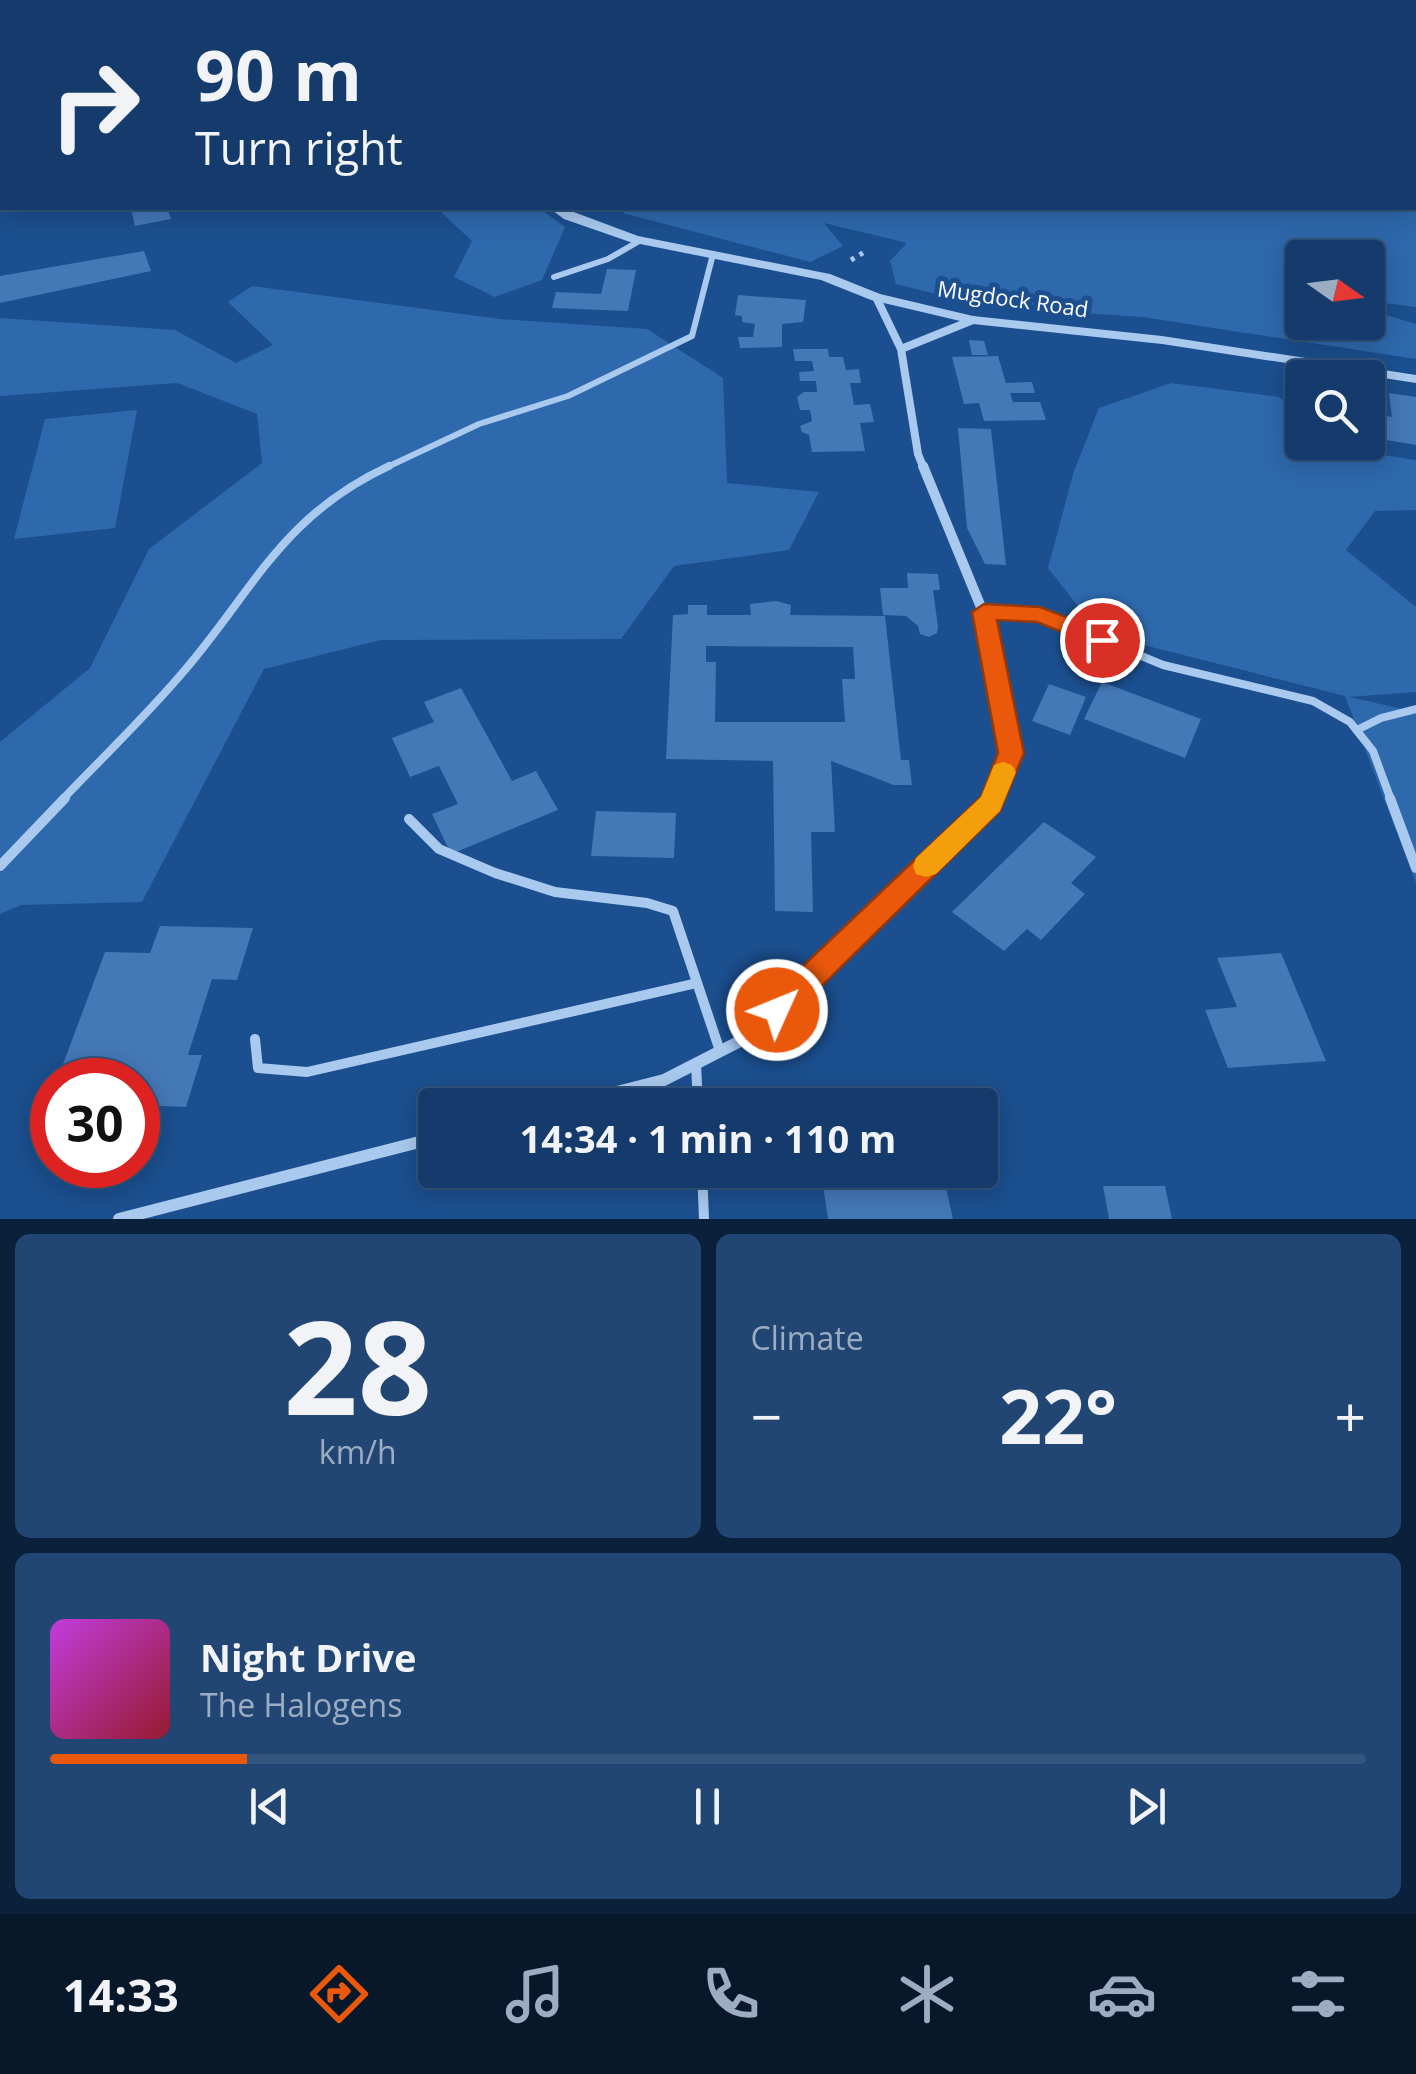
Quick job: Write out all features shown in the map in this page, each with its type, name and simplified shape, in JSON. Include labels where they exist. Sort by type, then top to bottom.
[{"type":"street","name":"Mugdock Road","points":[[559,210],[641,240],[825,276],[876,297],[973,320],[1162,340],[1416,379]]},
{"type":"street","points":[[633,1088],[664,1080],[750,1036],[991,803],[1011,753],[984,612],[918,454],[901,349],[876,297]]},
{"type":"street","points":[[901,349],[973,320]]},
{"type":"street","points":[[119,1219],[418,1142]]},
{"type":"lane","points":[[554,278],[608,259],[641,240]]},
{"type":"lane","points":[[0,866],[185,670],[251,579],[302,522],[370,475],[479,424],[568,396],[692,336],[713,254]]},
{"type":"lane","points":[[984,612],[1040,614],[1164,665],[1313,700],[1357,730],[1373,751],[1416,868]]},
{"type":"lane","points":[[1357,730],[1381,718],[1416,709]]},
{"type":"lane","points":[[409,819],[440,849],[496,873],[555,892],[673,910],[720,1051]]},
{"type":"lane","points":[[255,1039],[258,1068],[307,1072],[455,1042],[598,1004],[697,983]]},
{"type":"lane","points":[[696,1064],[697,1088]]},
{"type":"lane","points":[[703,1188],[704,1219]]},
{"type":"shaded area","points":[[542,210],[565,227],[542,280],[495,297],[454,277],[472,241],[442,213]]},
{"type":"shaded area","points":[[1416,210],[1416,307],[1385,303],[1385,240],[1285,240],[1285,339],[1142,317],[987,307],[896,284],[890,261],[907,243],[824,223],[843,246],[810,262],[623,213]]},
{"type":"shaded area","points":[[252,286],[500,319],[647,329],[723,378],[727,483],[819,492],[789,550],[674,566],[621,639],[381,640],[264,669],[142,902],[21,905],[0,914],[0,742],[90,668],[149,549],[262,463],[257,414],[177,383],[0,396],[0,318],[175,330],[236,363],[273,345],[228,302]]},
{"type":"shaded area","points":[[1385,315],[1416,324],[1416,359],[1292,340],[1385,340]]},
{"type":"shaded area","points":[[1171,383],[1279,397],[1285,402],[1285,460],[1385,460],[1385,455],[1416,460],[1416,510],[1375,511],[1346,550],[1416,607],[1416,692],[1349,697],[1416,712],[1416,883],[1345,696],[1100,634],[1048,568],[1074,471],[1099,408]]},
{"type":"shaded area","points":[[137,410],[115,528],[14,539],[45,419]]},
{"type":"building","points":[[131,210],[168,210],[171,219],[135,226]]},
{"type":"building","points":[[144,251],[151,271],[0,303],[0,276]]},
{"type":"building","points":[[607,269],[636,270],[628,311],[552,308],[556,292],[601,294]]},
{"type":"building","points":[[738,295],[806,300],[803,322],[782,324],[782,347],[740,348],[738,337],[753,337],[755,324],[742,322],[742,316],[735,315]]},
{"type":"building","points":[[969,340],[984,341],[988,355],[972,355]]},
{"type":"building","points":[[793,349],[828,349],[829,357],[843,357],[846,370],[859,369],[861,383],[850,383],[854,405],[870,404],[874,422],[860,423],[865,451],[812,452],[809,435],[800,426],[812,421],[810,410],[800,410],[797,397],[804,392],[817,392],[816,381],[800,381],[799,372],[814,371],[812,361],[795,361]]},
{"type":"building","points":[[998,356],[1006,383],[1032,382],[1035,393],[1010,393],[1013,402],[1040,402],[1046,420],[984,421],[979,403],[964,404],[952,357]]},
{"type":"building","points":[[1389,393],[1416,397],[1416,445],[1385,440],[1385,416],[1392,417]]},
{"type":"building","points":[[958,428],[991,429],[1006,565],[985,564],[967,528]]},
{"type":"building","points":[[907,573],[938,574],[940,590],[933,590],[938,627],[937,633],[929,637],[920,634],[918,626],[906,616],[883,615],[880,588],[908,588]]},
{"type":"building","points":[[776,601],[791,605],[790,615],[885,616],[901,760],[909,760],[912,785],[894,785],[831,761],[835,832],[811,832],[813,912],[775,911],[773,761],[666,759],[673,615],[688,614],[688,605],[707,605],[707,615],[751,615],[750,604]],"holes":[[[706,646],[853,647],[855,679],[842,679],[845,722],[715,722],[716,662],[706,662]]]},
{"type":"building","points":[[1102,682],[1201,719],[1185,758],[1084,719]]},
{"type":"building","points":[[1049,684],[1086,697],[1070,735],[1032,721]]},
{"type":"building","points":[[461,688],[512,781],[536,771],[558,810],[451,854],[432,814],[458,804],[439,766],[410,777],[392,738],[434,722],[424,702]]},
{"type":"building","points":[[596,811],[676,813],[674,858],[591,856]]},
{"type":"building","points":[[1044,822],[1096,857],[1071,883],[1085,894],[1041,940],[1027,929],[1004,951],[952,912]]},
{"type":"building","points":[[160,926],[253,928],[237,980],[212,979],[188,1055],[202,1055],[186,1107],[160,1106],[160,1058],[65,1058],[105,952],[150,953]]},
{"type":"building","points":[[1281,953],[1326,1061],[1228,1068],[1205,1010],[1237,1007],[1217,958]]},
{"type":"building","points":[[1103,1186],[1165,1186],[1172,1219],[1109,1219]]},
{"type":"building","points":[[823,1188],[946,1188],[953,1219],[828,1219]]},
{"type":"slow traffic","points":[[926,866],[991,803],[1003,772]]},
{"type":"route","points":[[777,1010],[991,803],[1011,753],[984,612],[1040,614],[1102,640]]}]
